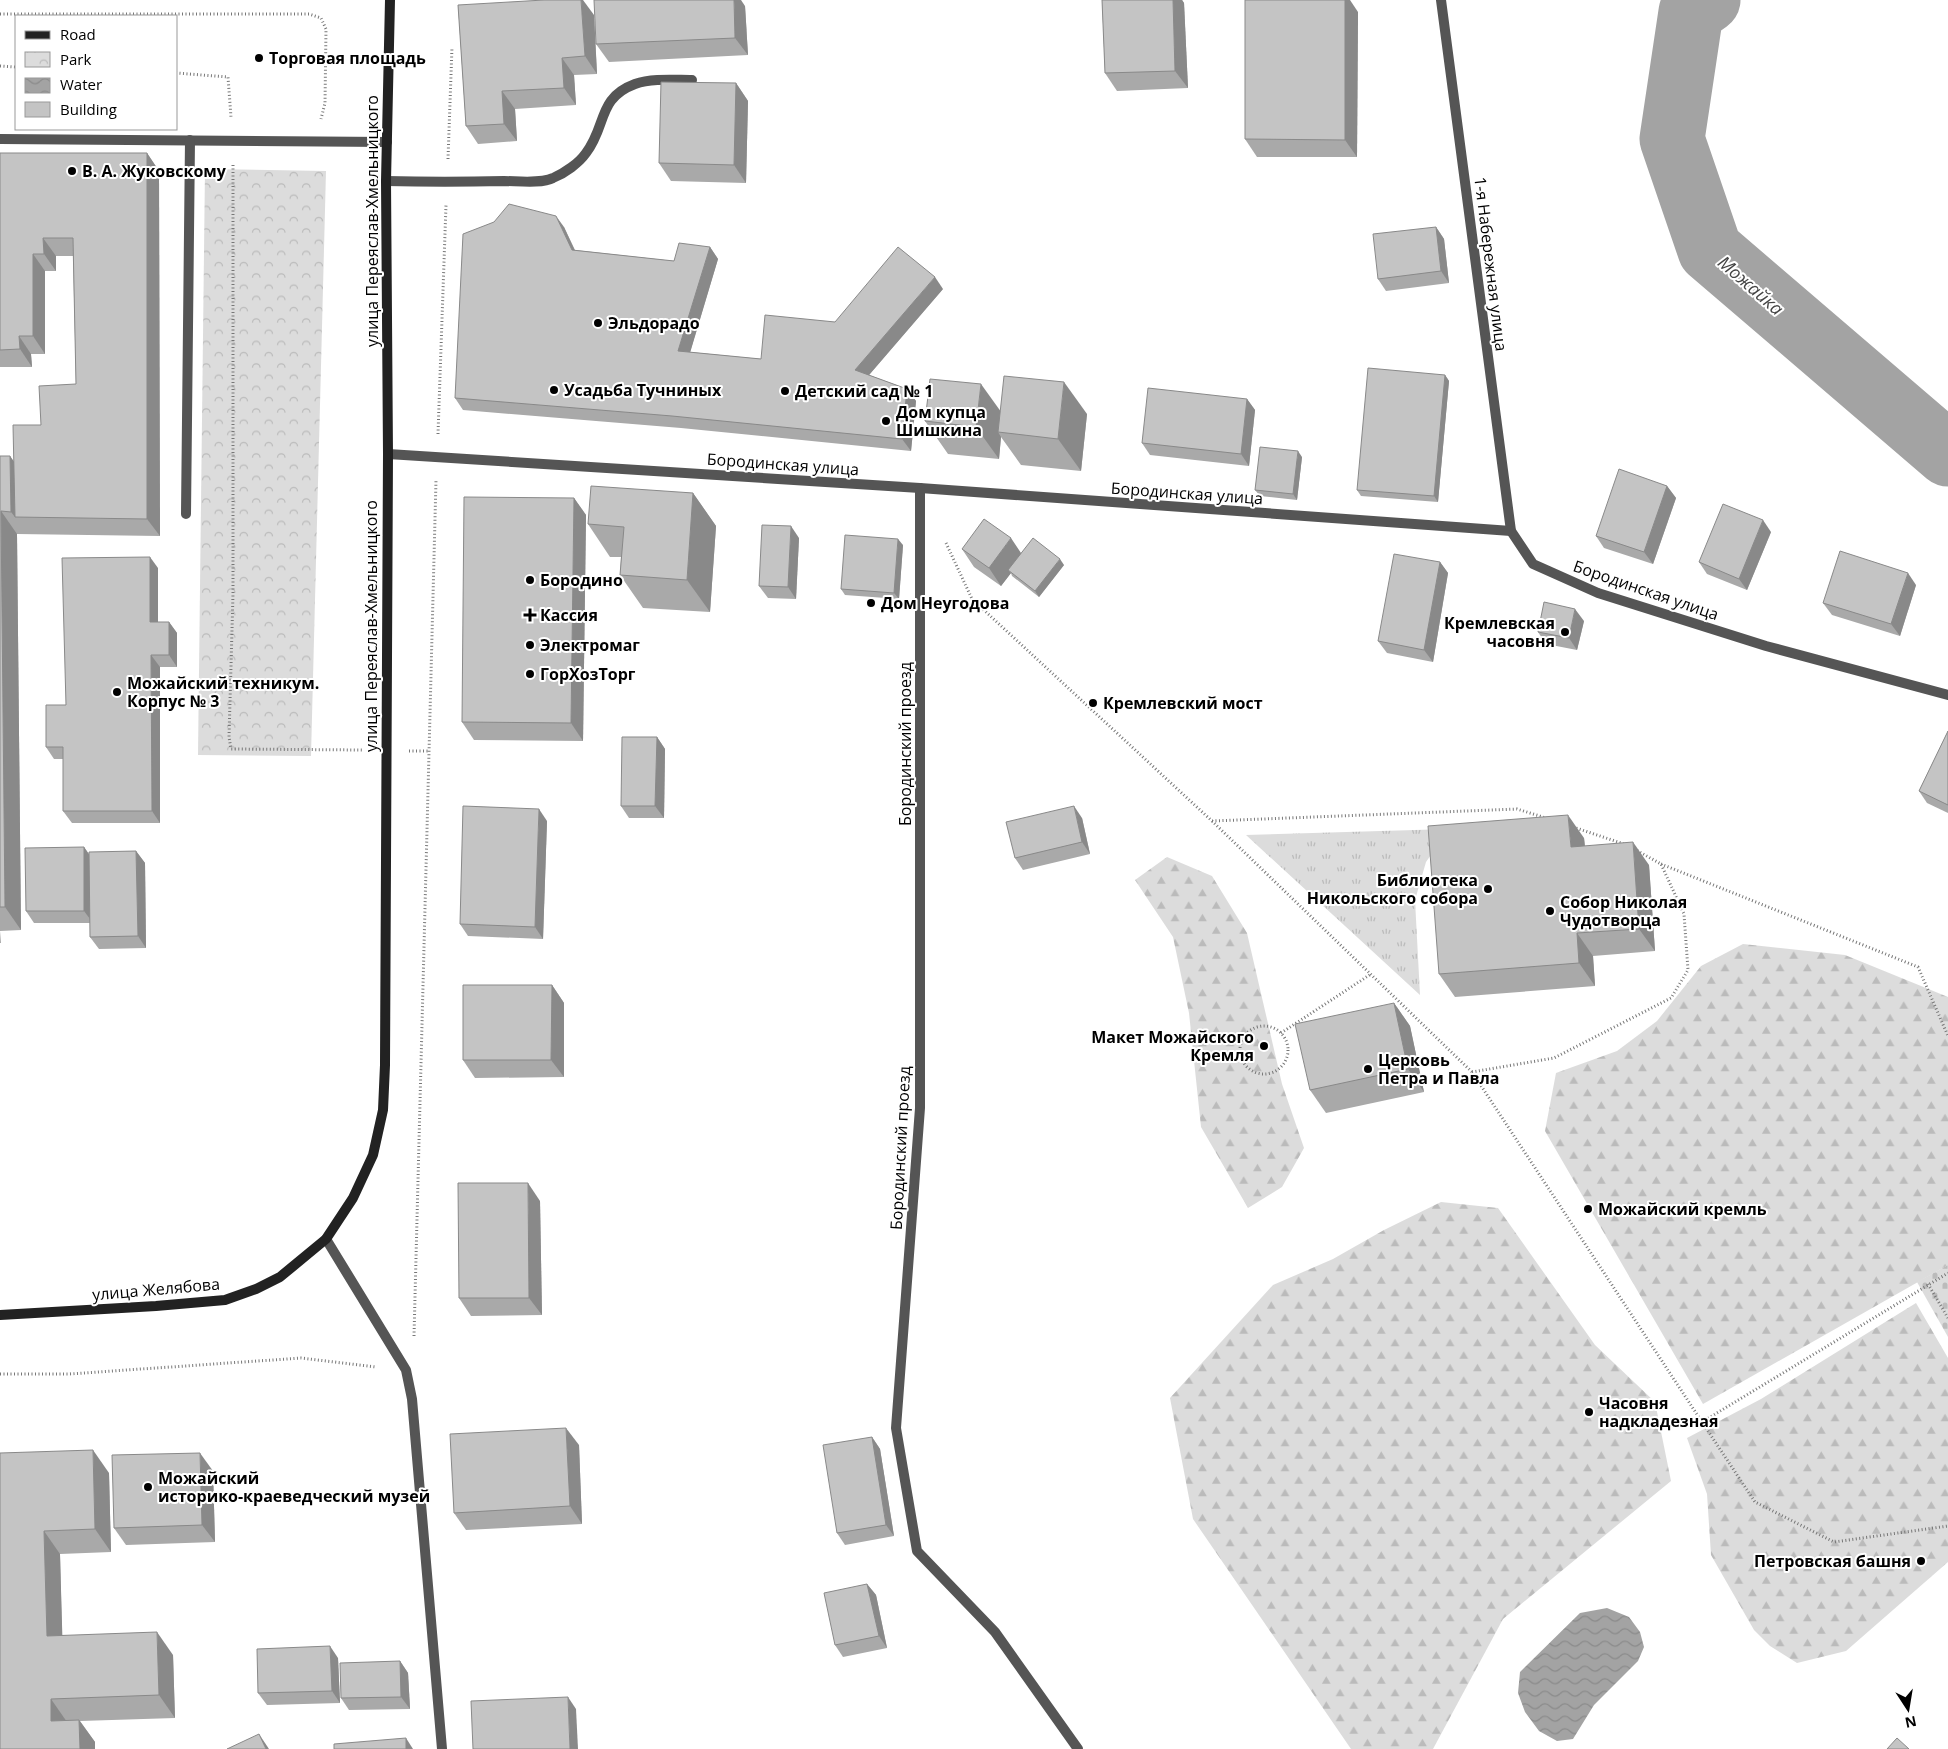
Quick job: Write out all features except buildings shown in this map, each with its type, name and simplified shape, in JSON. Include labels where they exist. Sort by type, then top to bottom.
[{"type":"main road","name":"улица Переяслав-Хмельницкого","points":[[326,1239],[353,1198],[373,1155],[383,1110],[386,937],[385,795],[388,454],[386,180],[390,0]]},
{"type":"main road","name":"улица Желябова","points":[[0,1315],[225,1300],[256,1289],[280,1277],[326,1239]]},
{"type":"street","name":"1-я Набережная улица","points":[[1441,0],[1510,532]]},
{"type":"street","points":[[386,180],[447,183],[552,179],[572,167],[587,152],[598,131],[604,110],[615,94],[636,83],[662,80],[692,80]]},
{"type":"street","points":[[0,139],[387,142]]},
{"type":"street","points":[[186,514],[190,140]]},
{"type":"street","name":"Бородинская улица","points":[[388,454],[920,488],[1510,532],[1534,564],[1598,593],[1766,646],[1948,695]]},
{"type":"street","name":"Бородинский проезд","points":[[920,488],[920,1108],[896,1428],[917,1551],[995,1632],[1078,1749]]},
{"type":"street","points":[[326,1239],[406,1370],[412,1399],[442,1749]]},
{"type":"path","points":[[0,14],[286,13],[309,14],[321,18],[326,30],[326,43],[325,103],[320,126]]},
{"type":"path","points":[[0,1374],[69,1374],[301,1358],[406,1370],[413,1374],[437,458],[452,47]]},
{"type":"path","points":[[0,66],[15,67]]},
{"type":"path","points":[[178,73],[228,77],[233,141],[232,594],[229,737],[231,749],[319,750]]},
{"type":"path","points":[[944,539],[972,599],[1212,821],[1472,1072],[1755,1502],[1834,1542],[1948,1526]]},
{"type":"path","points":[[1212,821],[1517,809],[1555,821]]},
{"type":"path","points":[[1565,824],[1622,842],[1661,864],[1918,966],[1948,1036]]},
{"type":"path","points":[[1472,1072],[1554,1058],[1671,998],[1688,970],[1684,914],[1661,864]]},
{"type":"path","points":[[1281,1033],[1371,974]]},
{"type":"path","points":[[1259,1026],[1275,1029],[1281,1033],[1288,1047],[1285,1062],[1280,1068],[1266,1074],[1251,1070],[1245,1065],[1241,1058],[1240,1050],[1241,1041],[1246,1034],[1259,1026]]},
{"type":"path","points":[[1702,1422],[1948,1273]]},
{"type":"path","points":[[1928,1284],[1948,1318]]},
{"type":"green space","points":[[205,169],[326,171],[311,756],[198,755]]},
{"type":"green space","points":[[1449,829],[1426,862],[1415,900],[1420,995],[1246,835]]},
{"type":"green space","points":[[1167,857],[1212,876],[1247,933],[1282,1084],[1304,1148],[1282,1187],[1248,1208],[1201,1127],[1189,1013],[1173,937],[1135,880]]},
{"type":"green space","points":[[1743,944],[1845,955],[1948,997],[1948,1265],[1703,1404],[1545,1131],[1556,1073],[1617,1051],[1657,1021],[1701,966]]},
{"type":"green space","points":[[1441,1202],[1498,1208],[1595,1345],[1655,1402],[1671,1481],[1503,1619],[1433,1749],[1351,1749],[1193,1519],[1170,1398],[1273,1285],[1333,1259],[1384,1230]]},
{"type":"green space","points":[[1948,1265],[1948,1337],[1917,1282]]},
{"type":"green space","points":[[1916,1303],[1948,1358],[1948,1562],[1846,1651],[1797,1663],[1770,1646],[1754,1630],[1711,1555],[1707,1494],[1687,1438],[1761,1399]]},
{"type":"water","points":[[1607,1608],[1629,1617],[1640,1632],[1644,1647],[1638,1661],[1594,1705],[1573,1739],[1557,1741],[1539,1731],[1525,1712],[1518,1693],[1520,1672],[1580,1613]]},
{"type":"waterway","name":"Можайка","points":[[1708,0],[1691,12],[1672,139],[1710,250],[1948,454]]},
{"type":"place","name":"Торговая площадь","points":[[259,58]]},
{"type":"place","name":"В. А. Жуковскому","points":[[72,171]]},
{"type":"place","name":"Эльдорадо","points":[[598,323]]},
{"type":"place","name":"Усадьба Тучниных","points":[[554,390]]},
{"type":"place","name":"Детский сад № 1","points":[[785,391]]},
{"type":"place","name":"Дом купца Шишкина","points":[[886,421]]},
{"type":"place","name":"Бородино","points":[[530,580]]},
{"type":"place","name":"Дом Неугодова","points":[[871,603]]},
{"type":"place","name":"Кассия","points":[[530,615]]},
{"type":"place","name":"Кремлевская часовня","points":[[1565,632]]},
{"type":"place","name":"Электромаг","points":[[530,645]]},
{"type":"place","name":"ГорХозТорг","points":[[530,674]]},
{"type":"place","name":"Можайский техникум. Корпус № 3","points":[[117,692]]},
{"type":"place","name":"Кремлевский мост","points":[[1093,703]]},
{"type":"place","name":"Библиотека Никольского собора","points":[[1488,889]]},
{"type":"place","name":"Собор Николая Чудотворца","points":[[1550,911]]},
{"type":"place","name":"Макет Можайского Кремля","points":[[1264,1046]]},
{"type":"place","name":"Церковь Петра и Павла","points":[[1368,1069]]},
{"type":"place","name":"Можайский кремль","points":[[1588,1209]]},
{"type":"place","name":"Часовня надкладезная","points":[[1589,1412]]},
{"type":"place","name":"Можайский историко-краеведческий музей","points":[[148,1487]]},
{"type":"place","name":"Петровская башня","points":[[1921,1561]]}]
